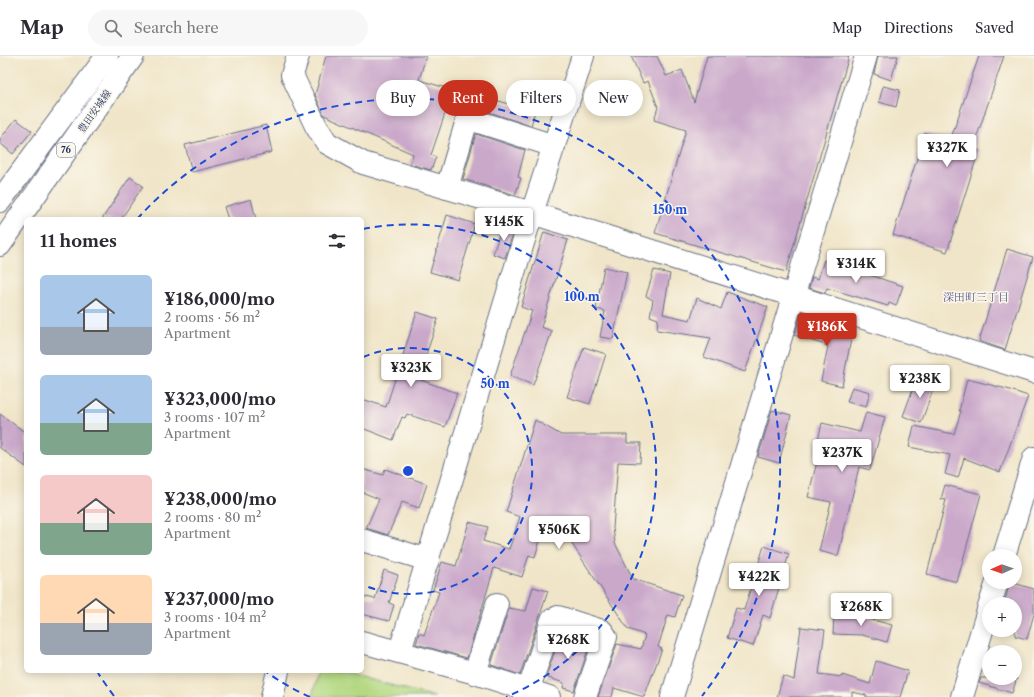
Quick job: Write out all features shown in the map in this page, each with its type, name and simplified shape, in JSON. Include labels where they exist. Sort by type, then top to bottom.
[{"type":"street","points":[[400,651],[532,213],[583,56]]},
{"type":"street","points":[[672,697],[866,56]]},
{"type":"street","name":"豊田安城線","points":[[0,201],[113,59]]},
{"type":"street","name":"豊田安城線","points":[[0,245],[113,59]]},
{"type":"street","points":[[296,61],[292,75],[295,84],[327,143],[363,163],[532,213],[1034,372]]},
{"type":"street","points":[[446,188],[467,120],[473,120],[554,146]]},
{"type":"street","points":[[1006,549],[1034,458]]},
{"type":"street","points":[[364,541],[428,560]]},
{"type":"street","points":[[475,672],[497,604]]},
{"type":"street","points":[[364,642],[475,672],[539,694],[552,620],[558,617],[602,631],[606,637],[585,697]]},
{"type":"street","points":[[962,697],[982,630]]},
{"type":"street","points":[[272,697],[278,673]]},
{"type":"green space","points":[[318,673],[346,673],[435,697],[312,697]]},
{"type":"building","points":[[326,56],[426,56],[419,80],[376,80],[376,116],[430,116],[430,83],[438,86],[438,116],[444,116],[431,155],[436,157],[431,170],[410,164],[413,154],[324,115],[315,95]]},
{"type":"building","points":[[631,56],[657,56],[666,76],[682,70],[694,102],[707,56],[849,56],[786,272],[655,233],[686,130],[654,120],[658,107],[648,81],[643,83],[643,80]]},
{"type":"building","points":[[878,56],[898,56],[891,80],[874,74]]},
{"type":"building","points":[[979,56],[1004,56],[973,148],[979,150],[947,252],[893,235],[925,133],[950,141]]},
{"type":"building","points":[[883,86],[900,90],[896,107],[879,102]]},
{"type":"building","points":[[498,101],[506,103],[506,116],[534,116],[531,126],[498,115]]},
{"type":"building","points":[[16,119],[32,131],[13,154],[0,143],[0,139]]},
{"type":"building","points":[[266,125],[272,152],[192,172],[185,145]]},
{"type":"building","points":[[476,134],[525,150],[518,177],[521,178],[515,195],[463,179]]},
{"type":"building","points":[[130,177],[143,186],[122,217],[103,217]]},
{"type":"building","points":[[251,199],[256,217],[227,217],[224,207]]},
{"type":"building","points":[[447,215],[475,224],[458,280],[430,272]]},
{"type":"building","points":[[502,226],[514,230],[505,258],[493,254]]},
{"type":"building","points":[[544,232],[568,240],[541,327],[552,331],[533,385],[510,376],[532,311],[521,307]]},
{"type":"building","points":[[1007,249],[1033,257],[1005,350],[979,341]]},
{"type":"building","points":[[824,260],[903,286],[896,306],[889,303],[888,306],[827,288],[825,293],[809,288],[812,277],[818,279]]},
{"type":"building","points":[[604,267],[627,272],[613,339],[600,337],[605,311],[596,309]]},
{"type":"building","points":[[654,270],[670,274],[663,314],[690,320],[697,298],[721,309],[727,292],[768,307],[745,372],[704,357],[711,338],[657,330],[658,319],[650,316],[653,300],[646,296]]},
{"type":"building","points":[[417,312],[438,319],[418,379],[457,393],[445,427],[407,414],[405,418],[402,417],[393,440],[364,429],[364,400],[386,407]]},
{"type":"building","points":[[802,312],[818,317],[816,327],[852,334],[842,386],[821,381],[828,346],[794,335]]},
{"type":"building","points":[[584,347],[606,354],[590,404],[567,397]]},
{"type":"building","points":[[918,375],[936,382],[921,423],[903,416]]},
{"type":"building","points":[[967,379],[1028,396],[1000,472],[964,458],[958,478],[945,474],[950,455],[909,447],[914,426],[954,434],[961,411],[959,411]]},
{"type":"building","points":[[852,387],[870,392],[866,407],[847,402]]},
{"type":"building","points":[[772,410],[791,415],[779,463],[758,457]]},
{"type":"building","points":[[866,412],[885,417],[870,470],[859,467],[838,556],[819,551],[831,502],[808,497],[819,454],[815,453],[822,423],[860,432]]},
{"type":"building","points":[[0,414],[24,432],[24,466],[0,448]]},
{"type":"building","points":[[535,420],[561,435],[627,435],[627,443],[641,443],[640,463],[618,462],[613,528],[615,543],[633,579],[682,595],[675,617],[668,615],[658,647],[662,649],[644,697],[614,688],[612,697],[598,697],[617,644],[641,649],[645,635],[628,629],[572,544],[572,537],[544,527],[535,557],[529,555],[522,577],[494,568],[467,658],[416,644],[419,633],[424,635],[439,592],[433,590],[442,562],[456,566],[469,522],[488,527],[483,541],[509,549],[520,517],[506,512]]},
{"type":"building","points":[[385,469],[427,484],[419,508],[402,502],[388,535],[366,528],[379,499],[364,493],[364,470],[383,475]]},
{"type":"building","points":[[945,485],[981,494],[957,582],[927,574],[946,500],[941,499]]},
{"type":"building","points":[[764,546],[789,554],[770,618],[763,615],[753,646],[727,638],[736,608],[744,610]]},
{"type":"building","points":[[384,570],[398,575],[389,603],[394,605],[389,621],[364,615],[364,596],[375,599]]},
{"type":"building","points":[[1022,586],[1034,589],[1034,614],[1027,639],[1019,637],[1022,637],[1022,597],[1006,597],[1008,589],[1022,589]]},
{"type":"building","points":[[533,587],[548,591],[520,675],[491,665],[509,608],[526,611]]},
{"type":"building","points":[[834,613],[858,614],[858,616],[892,625],[887,642],[862,635],[833,634]]},
{"type":"building","points":[[801,627],[825,630],[819,674],[842,677],[842,675],[870,684],[876,661],[908,671],[900,697],[866,697],[866,695],[852,692],[852,697],[777,697],[783,676],[794,680]]},
{"type":"building","points":[[561,633],[591,641],[574,691],[563,688],[564,683],[546,677]]},
{"type":"building","points":[[981,678],[982,678],[982,684],[979,683]]},
{"type":"building","points":[[986,685],[1015,685],[1012,693]]},
{"type":"district","name":"深田町三丁目","points":[[976,297]]}]
